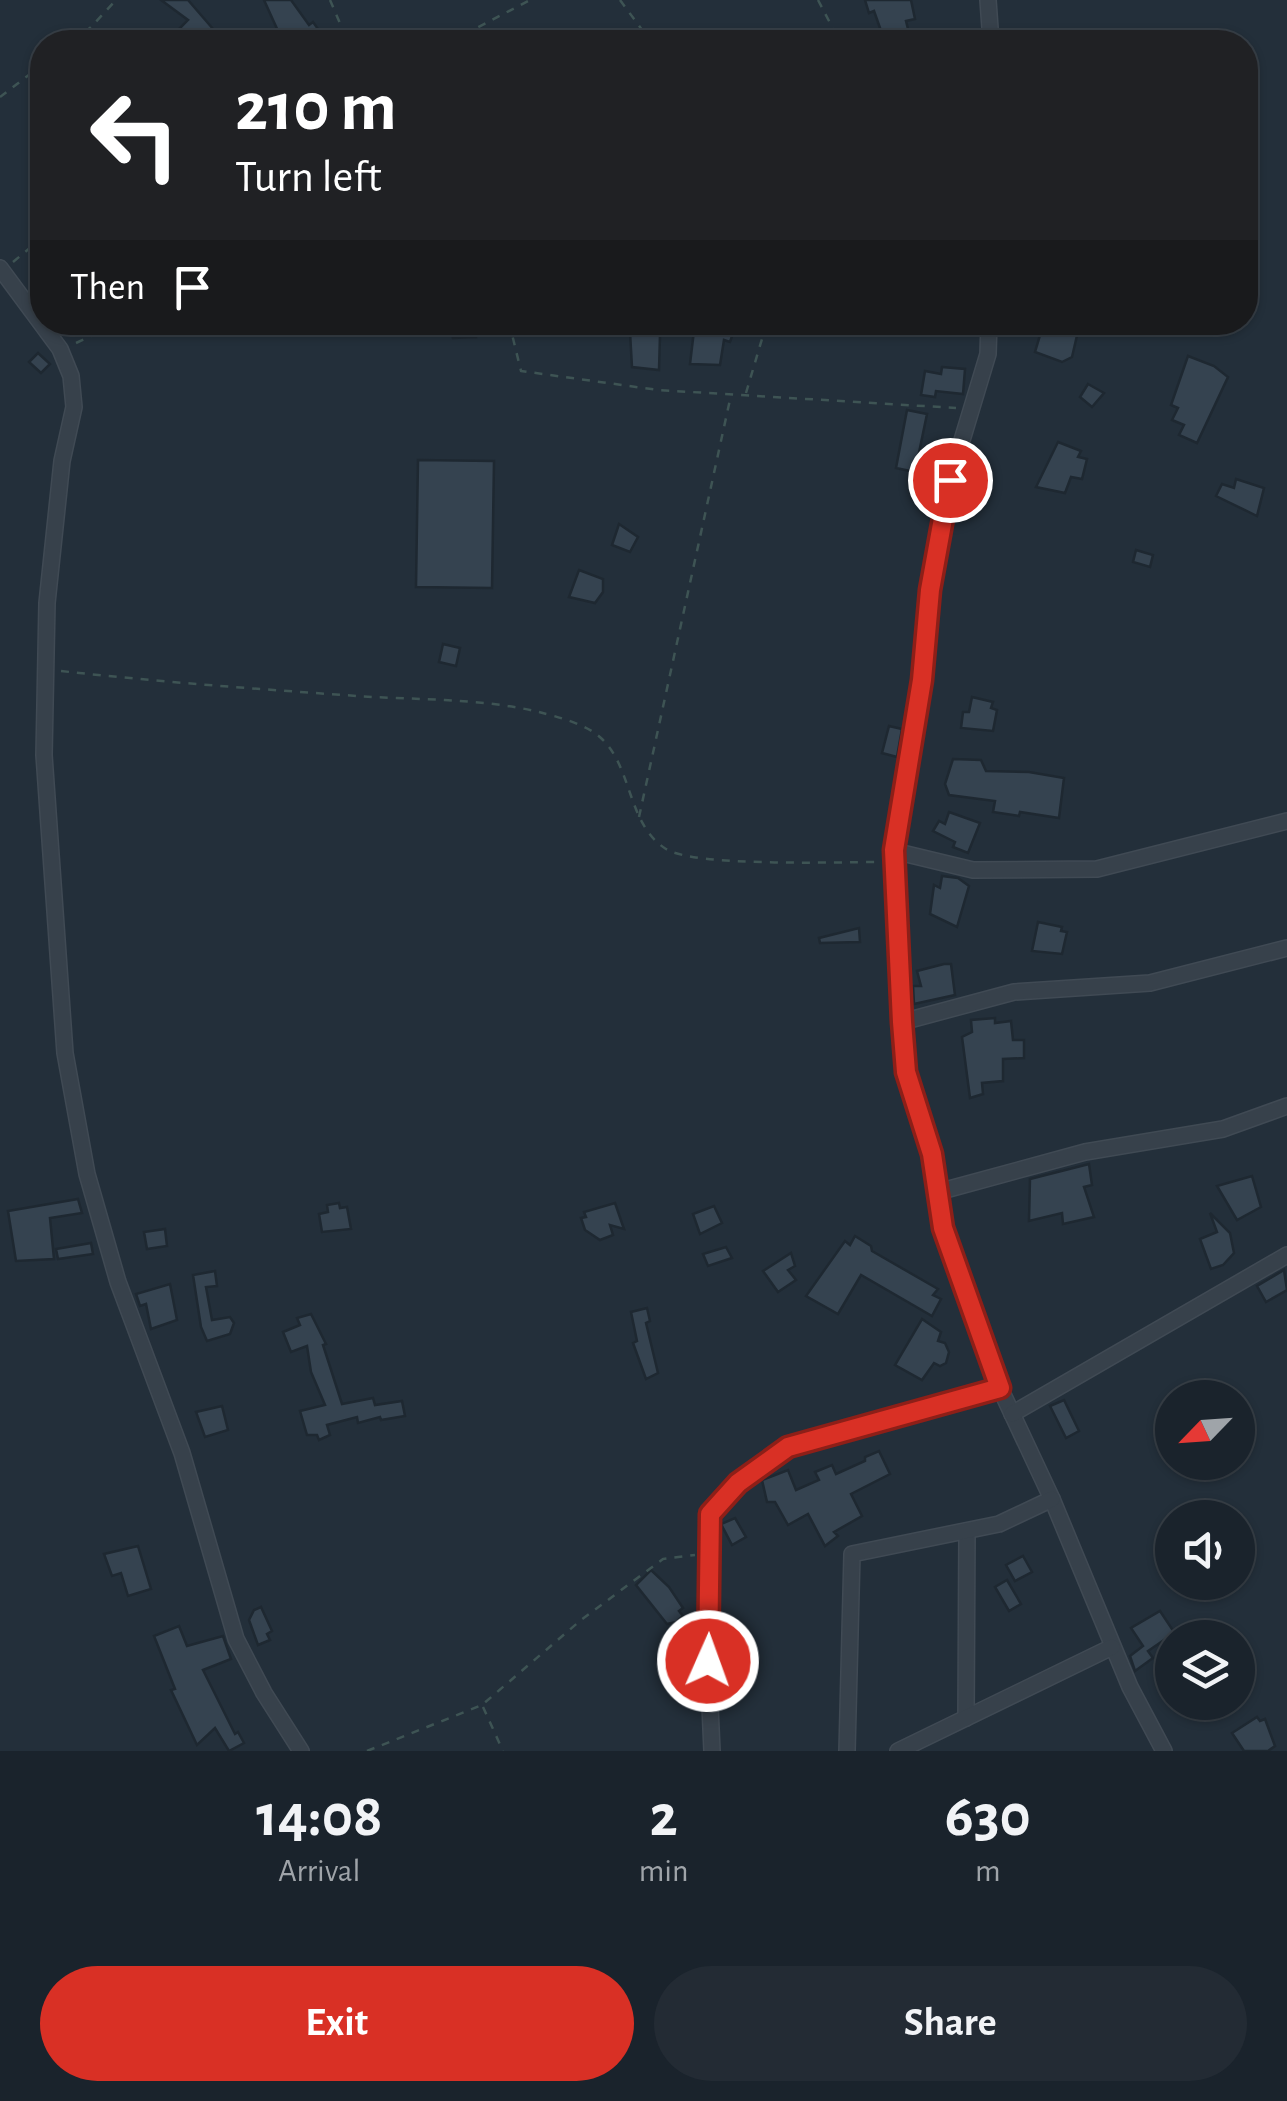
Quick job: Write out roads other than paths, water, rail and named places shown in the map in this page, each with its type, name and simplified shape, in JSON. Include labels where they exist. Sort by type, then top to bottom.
[{"type":"street","points":[[988,0],[990,30]]},
{"type":"street","points":[[1,269],[30,308]]},
{"type":"street","points":[[50,335],[71,376],[74,407],[62,461],[47,603],[44,755],[64,1053],[87,1174],[118,1282],[182,1453],[236,1639],[264,1694],[301,1751]]},
{"type":"street","points":[[989,335],[988,354],[950,480],[930,590],[922,680],[894,856],[906,1072],[932,1154],[943,1228],[1000,1388],[1052,1499],[1112,1647],[1164,1751]]},
{"type":"street","points":[[894,856],[973,870],[1097,868],[1287,821]]},
{"type":"street","points":[[902,1022],[1014,992],[1150,984],[1287,948]]},
{"type":"street","points":[[938,1192],[1085,1152],[1222,1128],[1287,1106]]},
{"type":"street","points":[[1012,1414],[1287,1254]]},
{"type":"street","points":[[712,1751],[708,1661],[710,1514],[738,1483],[781,1450],[1000,1388]]},
{"type":"street","points":[[847,1751],[852,1554],[999,1524],[1052,1499]]},
{"type":"street","points":[[966,1530],[966,1718]]},
{"type":"street","points":[[898,1751],[1112,1647]]}]
